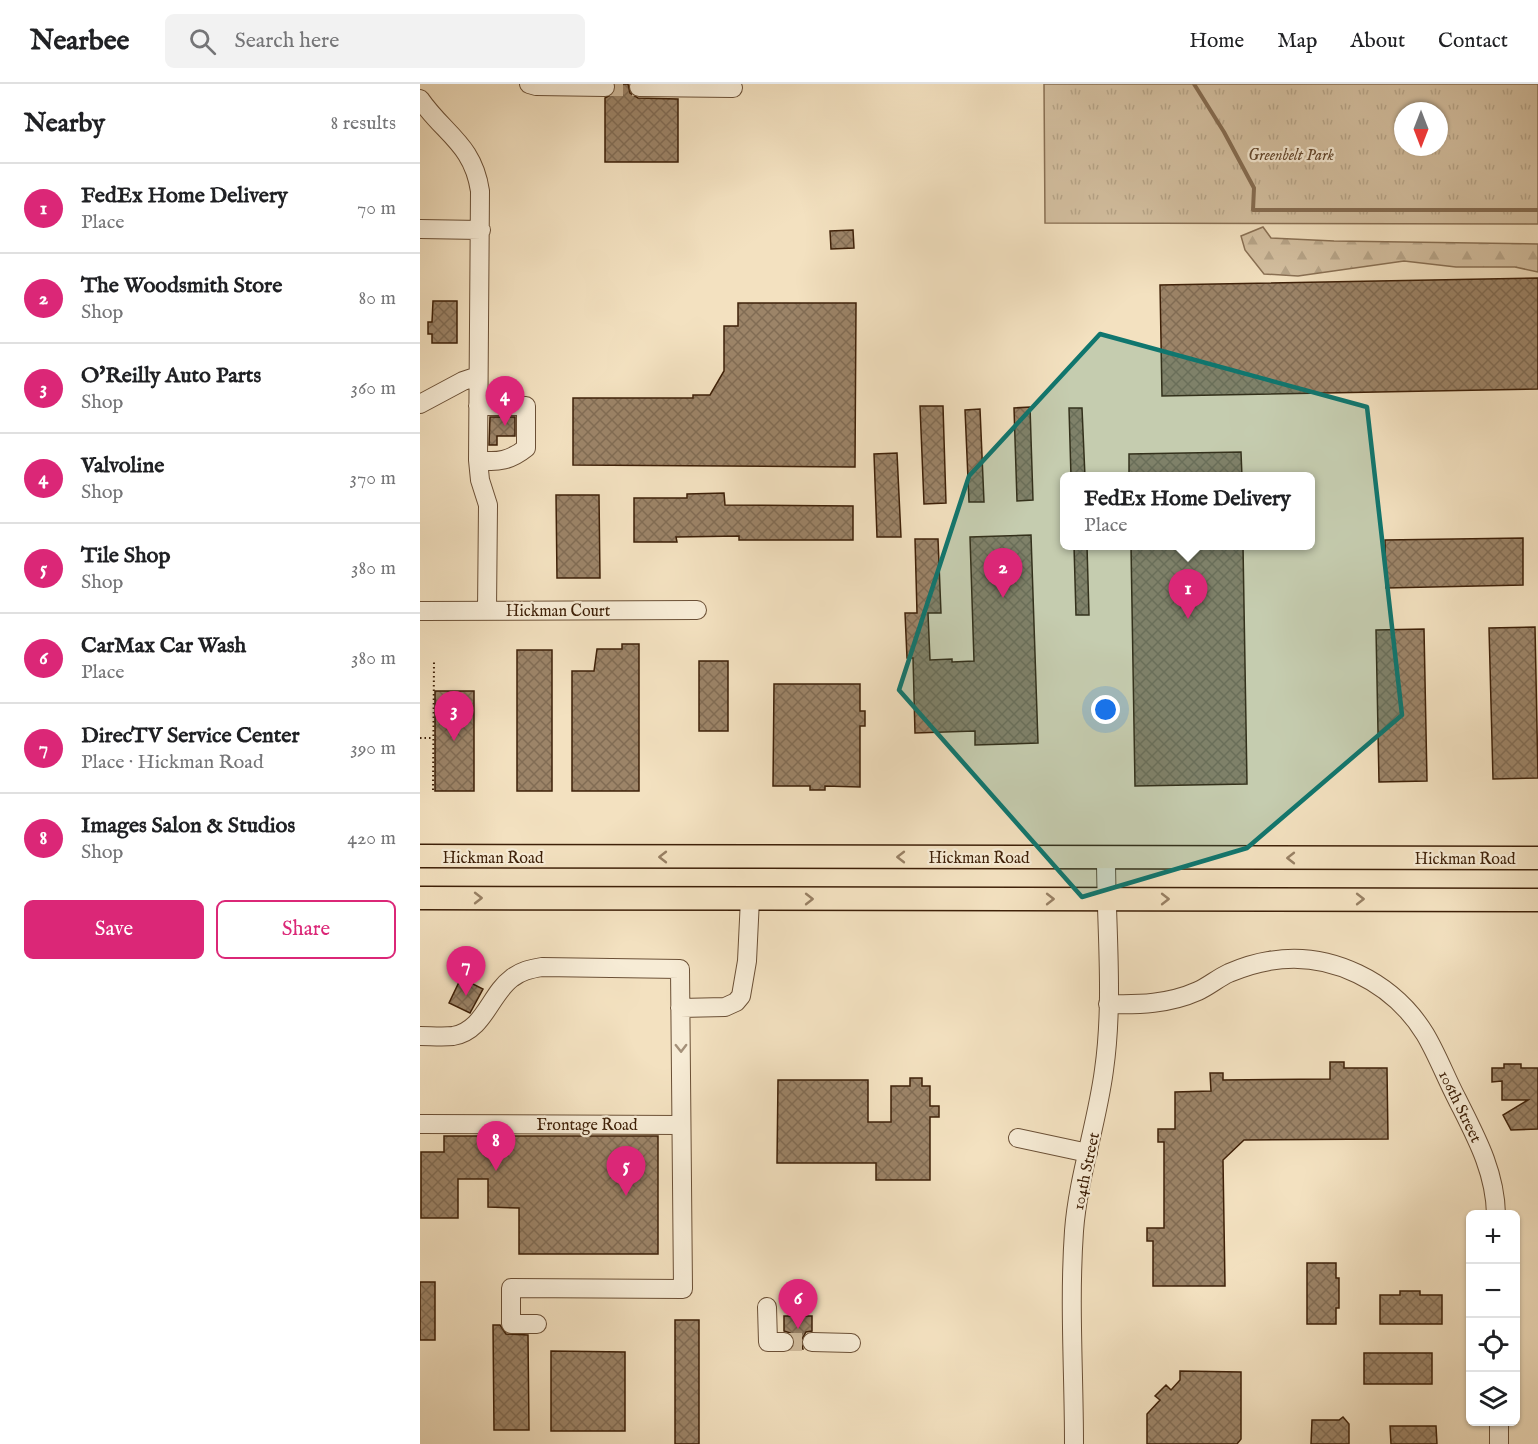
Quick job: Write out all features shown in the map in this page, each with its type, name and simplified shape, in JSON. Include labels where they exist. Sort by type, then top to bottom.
[{"type":"main road","name":"Hickman Road","points":[[420,856],[1538,858]]},
{"type":"main road","points":[[420,898],[1538,900]]},
{"type":"street","points":[[529,84],[605,87]]},
{"type":"street","points":[[639,87],[734,88]]},
{"type":"street","points":[[420,99],[452,134],[472,161],[480,191],[478,460],[480,480],[488,505],[487,610]]},
{"type":"street","points":[[420,229],[481,230]]},
{"type":"street","points":[[420,404],[463,381],[478,376]]},
{"type":"street","points":[[478,406],[526,406],[526,448],[514,458],[491,462],[478,460]]},
{"type":"street","name":"Hickman Court","points":[[420,611],[696,610]]},
{"type":"street","name":"104th Street","points":[[1074,1444],[1072,1280],[1074,1231],[1105,1067],[1108,1004],[1106,857]]},
{"type":"street","points":[[680,1008],[725,1008],[741,996],[747,961],[750,899]]},
{"type":"street","name":"106th Street","points":[[1108,1004],[1136,1005],[1166,1002],[1197,992],[1229,973],[1284,959],[1316,961],[1353,972],[1384,988],[1404,1007],[1425,1033],[1488,1163],[1496,1193],[1496,1210]]},
{"type":"street","points":[[420,1036],[454,1036],[470,1028],[488,1010],[496,994],[510,979],[525,970],[542,967],[680,969],[683,1289],[511,1288],[511,1324],[537,1324]]},
{"type":"street","name":"Frontage Road","points":[[420,1124],[681,1125]]},
{"type":"street","points":[[1018,1138],[1088,1153]]},
{"type":"street","points":[[767,1307],[768,1342],[784,1342]]},
{"type":"street","points":[[812,1342],[851,1342]]},
{"type":"street","points":[[1499,1426],[1499,1444]]},
{"type":"path","points":[[433,790],[434,662]]},
{"type":"path","points":[[420,738],[433,738]]},
{"type":"highlighted area","points":[[1100,334],[1367,407],[1402,715],[1247,848],[1082,897],[899,690],[969,476]]},
{"type":"green space","name":"Greenbelt Park","points":[[1044,84],[1538,84],[1538,224],[1045,223]]},
{"type":"green space","points":[[1263,227],[1271,238],[1538,244],[1538,272],[1515,267],[1456,267],[1404,261],[1298,276],[1264,274],[1245,250],[1241,236]]},
{"type":"building","points":[[616,84],[628,84],[630,93],[638,98],[678,99],[678,162],[605,162],[605,98],[614,93]]},
{"type":"building","points":[[853,230],[854,248],[831,249],[830,231]]},
{"type":"building","points":[[1538,278],[1538,389],[1162,396],[1160,285]]},
{"type":"building","points":[[433,301],[457,301],[457,343],[432,343],[432,334],[428,334],[428,322],[432,322]]},
{"type":"building","points":[[738,303],[856,303],[855,467],[573,465],[573,398],[693,398],[693,395],[710,395],[724,371],[724,326],[738,326]]},
{"type":"building","points":[[920,406],[943,406],[946,503],[924,504]]},
{"type":"building","points":[[1030,407],[1033,500],[1017,501],[1014,408]]},
{"type":"building","points":[[1069,408],[1082,408],[1085,472],[1071,472]]},
{"type":"building","points":[[980,409],[984,502],[969,502],[965,410]]},
{"type":"building","points":[[490,417],[515,417],[515,436],[497,436],[497,445],[489,445]]},
{"type":"building","points":[[1241,452],[1242,472],[1129,472],[1129,454]]},
{"type":"building","points":[[897,453],[901,537],[877,537],[874,454]]},
{"type":"building","points":[[724,493],[725,505],[853,506],[853,540],[739,540],[739,536],[676,537],[677,542],[634,542],[634,498],[687,498],[687,494]]},
{"type":"building","points":[[556,495],[599,495],[600,578],[557,578]]},
{"type":"building","points":[[1031,535],[1038,743],[975,745],[975,731],[915,733],[913,658],[907,658],[905,613],[917,613],[915,539],[938,539],[941,613],[928,613],[930,660],[952,659],[952,662],[974,661],[970,537]]},
{"type":"building","points":[[1523,538],[1523,585],[1386,588],[1385,540]]},
{"type":"building","points":[[1074,550],[1087,550],[1089,615],[1076,615]]},
{"type":"building","points":[[1131,550],[1243,550],[1247,784],[1135,786]]},
{"type":"building","points":[[1535,627],[1538,778],[1493,779],[1489,628]]},
{"type":"building","points":[[1424,629],[1427,781],[1379,782],[1376,630]]},
{"type":"building","points":[[622,644],[639,644],[639,791],[572,791],[572,671],[594,671],[597,649],[622,649]]},
{"type":"building","points":[[517,650],[552,650],[552,791],[517,791]]},
{"type":"building","points":[[699,661],[728,661],[728,731],[699,731]]},
{"type":"building","points":[[774,684],[860,684],[860,711],[865,711],[865,726],[860,726],[860,787],[825,786],[825,790],[810,790],[810,786],[773,786]]},
{"type":"building","points":[[435,691],[474,691],[474,791],[435,791]]},
{"type":"building","points":[[461,978],[483,989],[470,1013],[449,1003]]},
{"type":"building","points":[[1330,1062],[1344,1062],[1344,1068],[1387,1068],[1388,1139],[1244,1140],[1223,1160],[1225,1286],[1153,1286],[1153,1241],[1147,1241],[1147,1228],[1164,1228],[1164,1142],[1158,1142],[1158,1129],[1175,1129],[1175,1092],[1211,1091],[1210,1073],[1223,1073],[1223,1080],[1330,1079]]},
{"type":"building","points":[[1504,1064],[1521,1064],[1521,1068],[1538,1068],[1538,1129],[1511,1130],[1503,1115],[1528,1100],[1502,1100],[1502,1081],[1492,1082],[1492,1068],[1504,1068]]},
{"type":"building","points":[[910,1078],[922,1078],[922,1086],[930,1086],[930,1106],[939,1106],[939,1117],[930,1117],[930,1180],[876,1180],[876,1163],[777,1163],[778,1080],[868,1080],[868,1122],[891,1122],[891,1086],[910,1086]]},
{"type":"building","points":[[444,1136],[658,1136],[658,1254],[519,1254],[519,1208],[488,1207],[488,1179],[458,1179],[458,1218],[421,1218],[421,1152],[444,1152]]},
{"type":"building","points":[[1307,1263],[1336,1263],[1336,1278],[1339,1278],[1339,1308],[1336,1308],[1336,1324],[1307,1324]]},
{"type":"building","points":[[420,1282],[435,1282],[435,1340],[420,1340]]},
{"type":"building","points":[[1400,1291],[1420,1291],[1420,1295],[1442,1295],[1442,1324],[1380,1324],[1380,1295],[1400,1295]]},
{"type":"building","points":[[784,1316],[812,1316],[812,1331],[806,1332],[801,1341],[803,1349],[793,1349],[794,1337],[784,1331]]},
{"type":"building","points":[[675,1320],[699,1320],[699,1444],[675,1444]]},
{"type":"building","points":[[493,1325],[500,1325],[506,1334],[528,1335],[529,1430],[494,1430]]},
{"type":"building","points":[[551,1351],[625,1352],[625,1431],[551,1431]]},
{"type":"building","points":[[1364,1353],[1432,1353],[1432,1384],[1364,1384]]},
{"type":"building","points":[[1180,1371],[1241,1372],[1241,1439],[1237,1444],[1147,1444],[1147,1414],[1160,1400],[1155,1396],[1166,1385],[1171,1390],[1180,1380]]},
{"type":"building","points":[[1343,1417],[1349,1424],[1349,1444],[1311,1444],[1312,1420],[1339,1420]]},
{"type":"building","points":[[1390,1426],[1436,1426],[1437,1444],[1391,1444]]},
{"type":"waterway","points":[[1194,84],[1224,132],[1254,188],[1253,210],[1538,210]]},
{"type":"tunnel","points":[[605,87],[639,87]]},
{"type":"tunnel","points":[[784,1342],[812,1342]]},
{"type":"place","name":"Valvoline","points":[[505,426]]},
{"type":"place","name":"The Woodsmith Store","points":[[1003,598]]},
{"type":"place","name":"FedEx Home Delivery","points":[[1188,619]]},
{"type":"place","name":"O'Reilly Auto Parts","points":[[454,741]]},
{"type":"place","name":"DirecTV Service Center","points":[[466,996]]},
{"type":"place","name":"Images Salon & Studios","points":[[496,1171]]},
{"type":"place","name":"Tile Shop","points":[[626,1196]]},
{"type":"place","name":"CarMax Car Wash","points":[[798,1329]]}]
